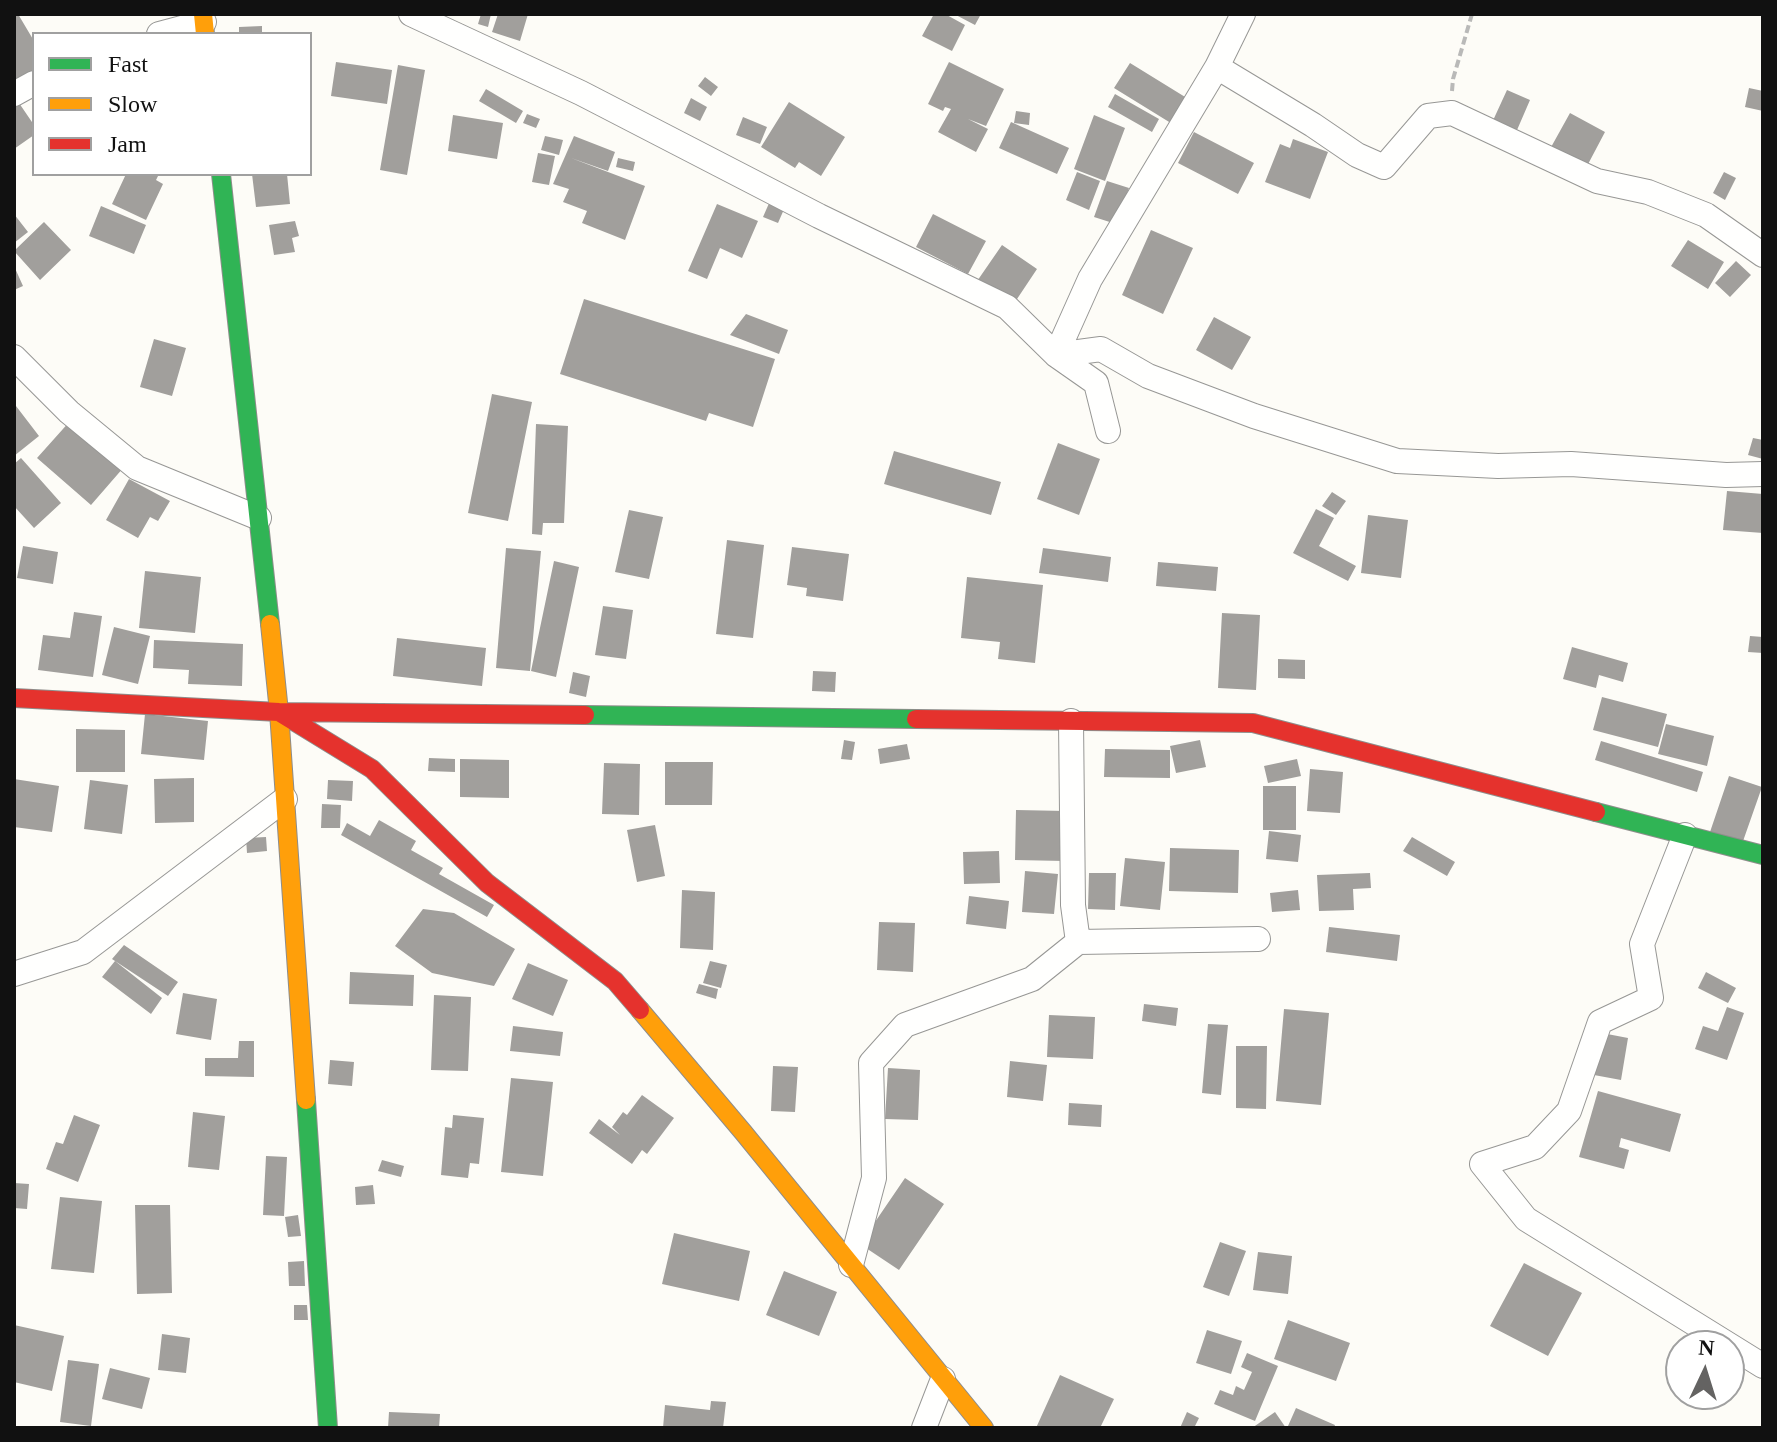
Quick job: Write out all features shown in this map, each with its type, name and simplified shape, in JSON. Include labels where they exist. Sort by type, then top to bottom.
[{"type":"street","points":[[411,14],[581,93],[819,216],[1007,307],[1056,355],[1096,383],[1108,431]]},
{"type":"street","points":[[1056,355],[1090,279],[1217,67],[1243,14]]},
{"type":"street","points":[[167,32],[204,23]]},
{"type":"street","points":[[1217,67],[1357,155],[1384,167],[1428,116],[1452,113],[1597,181],[1648,192],[1706,215],[1763,255]]},
{"type":"street","points":[[14,94],[32,84]]},
{"type":"street","points":[[221,176],[279,712],[328,1428]]},
{"type":"street","points":[[1056,355],[1101,349],[1148,376],[1254,416],[1397,461],[1498,466],[1571,464],[1726,475],[1763,474]]},
{"type":"street","points":[[14,357],[69,412],[137,468],[259,518]]},
{"type":"street","points":[[14,698],[279,712],[1253,723],[1763,855]]},
{"type":"street","points":[[279,712],[372,769],[487,883],[615,981],[743,1132],[984,1428]]},
{"type":"street","points":[[1071,721],[1073,905],[1078,942]]},
{"type":"street","points":[[14,974],[83,952],[285,799]]},
{"type":"street","points":[[1685,835],[1642,944],[1651,998],[1600,1022],[1569,1111],[1535,1147],[1482,1164],[1526,1219],[1763,1366]]},
{"type":"street","points":[[851,1265],[874,1178],[871,1063],[905,1025],[1032,979],[1078,942],[1258,939]]},
{"type":"street","points":[[924,1428],[943,1379]]},
{"type":"path","points":[[1452,113],[1453,79],[1472,14]]},
{"type":"building","points":[[14,14],[18,14],[32,38],[32,74],[18,83],[14,77]]},
{"type":"building","points":[[481,14],[491,14],[488,27],[478,24]]},
{"type":"building","points":[[498,14],[528,14],[520,41],[492,32]]},
{"type":"building","points":[[934,14],[945,14],[965,25],[952,51],[922,36]]},
{"type":"building","points":[[954,14],[981,14],[975,25]]},
{"type":"building","points":[[262,26],[262,32],[239,32],[239,27]]},
{"type":"building","points":[[336,62],[392,70],[387,104],[331,96]]},
{"type":"building","points":[[949,62],[1004,89],[986,126],[968,119],[988,129],[976,152],[938,132],[951,109],[945,107],[943,111],[928,104]]},
{"type":"building","points":[[1130,63],[1190,100],[1174,125],[1114,88]]},
{"type":"building","points":[[398,65],[425,70],[407,175],[380,170]]},
{"type":"building","points":[[705,77],[718,87],[711,96],[698,86]]},
{"type":"building","points":[[1749,88],[1763,91],[1763,111],[1745,107]]},
{"type":"building","points":[[486,89],[523,111],[516,123],[479,101]]},
{"type":"building","points":[[1507,90],[1530,100],[1514,137],[1490,127]]},
{"type":"building","points":[[1115,94],[1159,119],[1152,132],[1108,107]]},
{"type":"building","points":[[691,98],[707,107],[700,121],[684,113]]},
{"type":"building","points":[[789,102],[845,137],[821,176],[799,162],[795,168],[761,147]]},
{"type":"building","points":[[19,103],[32,122],[32,136],[14,149],[14,106]]},
{"type":"building","points":[[1016,111],[1030,113],[1029,125],[1014,123]]},
{"type":"building","points":[[1570,113],[1605,132],[1586,168],[1550,149]]},
{"type":"building","points":[[527,114],[540,119],[536,128],[523,123]]},
{"type":"building","points":[[453,115],[503,123],[497,159],[448,151]]},
{"type":"building","points":[[1094,115],[1125,128],[1105,181],[1074,169]]},
{"type":"building","points":[[743,117],[767,127],[760,144],[736,135]]},
{"type":"building","points":[[1011,122],[1069,148],[1057,174],[999,148]]},
{"type":"building","points":[[1194,132],[1254,163],[1238,194],[1178,163]]},
{"type":"building","points":[[545,136],[563,140],[559,155],[541,150]]},
{"type":"building","points":[[574,136],[615,152],[608,171],[571,158],[645,186],[625,240],[582,223],[587,211],[563,202],[569,189],[553,184]]},
{"type":"building","points":[[1293,139],[1328,152],[1310,199],[1265,182],[1280,144],[1290,148]]},
{"type":"building","points":[[538,153],[555,156],[549,185],[532,182]]},
{"type":"building","points":[[618,158],[635,162],[633,171],[616,167]]},
{"type":"building","points":[[1077,172],[1100,181],[1089,210],[1066,200]]},
{"type":"building","points":[[1724,172],[1736,178],[1725,200],[1713,193]]},
{"type":"building","points":[[125,176],[158,176],[156,180],[163,184],[146,220],[112,204]]},
{"type":"building","points":[[252,176],[287,176],[290,204],[256,207]]},
{"type":"building","points":[[1107,181],[1129,188],[1116,224],[1094,217]]},
{"type":"building","points":[[770,201],[785,207],[778,223],[763,217]]},
{"type":"building","points":[[717,204],[758,221],[742,258],[720,248],[707,279],[688,271]]},
{"type":"building","points":[[101,206],[146,225],[134,254],[89,236]]},
{"type":"building","points":[[14,214],[28,232],[14,243]]},
{"type":"building","points":[[933,214],[986,241],[968,274],[916,247]]},
{"type":"building","points":[[295,221],[299,236],[292,238],[295,252],[274,255],[269,225]]},
{"type":"building","points":[[44,222],[71,250],[40,280],[14,251]]},
{"type":"building","points":[[1151,230],[1193,248],[1163,314],[1122,295]]},
{"type":"building","points":[[1688,240],[1724,262],[1708,289],[1671,266]]},
{"type":"building","points":[[1002,245],[1037,269],[1009,311],[973,287]]},
{"type":"building","points":[[1736,261],[1751,275],[1730,297],[1715,283]]},
{"type":"building","points":[[14,266],[23,286],[14,290]]},
{"type":"building","points":[[584,299],[775,359],[753,427],[709,413],[706,421],[560,374]]},
{"type":"building","points":[[746,314],[788,330],[779,354],[730,335]]},
{"type":"building","points":[[1214,317],[1251,337],[1232,370],[1196,350]]},
{"type":"building","points":[[154,339],[186,348],[172,396],[140,387]]},
{"type":"building","points":[[492,394],[532,402],[508,521],[468,513]]},
{"type":"building","points":[[16,406],[39,436],[14,456],[14,408]]},
{"type":"building","points":[[71,420],[124,467],[91,505],[37,458]]},
{"type":"building","points":[[536,424],[568,426],[564,523],[543,523],[542,535],[532,534]]},
{"type":"building","points":[[1753,438],[1763,440],[1763,459],[1748,455]]},
{"type":"building","points":[[1058,443],[1100,459],[1079,515],[1037,499]]},
{"type":"building","points":[[894,451],[1001,482],[991,515],[884,484]]},
{"type":"building","points":[[21,458],[61,503],[34,528],[14,506],[14,464]]},
{"type":"building","points":[[129,479],[170,501],[158,521],[150,517],[138,538],[106,520]]},
{"type":"building","points":[[1727,491],[1763,494],[1763,533],[1723,530]]},
{"type":"building","points":[[1332,492],[1346,501],[1336,515],[1322,506]]},
{"type":"building","points":[[1316,509],[1334,518],[1319,546],[1356,566],[1348,581],[1293,553]]},
{"type":"building","points":[[629,510],[663,517],[649,579],[615,572]]},
{"type":"building","points":[[1368,515],[1408,520],[1401,578],[1361,573]]},
{"type":"building","points":[[727,540],[764,545],[753,638],[716,634]]},
{"type":"building","points":[[23,546],[58,552],[53,584],[17,578]]},
{"type":"building","points":[[792,547],[849,554],[843,601],[806,596],[807,588],[787,585]]},
{"type":"building","points":[[506,548],[541,551],[530,671],[496,668]]},
{"type":"building","points":[[1043,548],[1111,557],[1108,582],[1039,573]]},
{"type":"building","points":[[554,561],[579,567],[556,677],[531,671]]},
{"type":"building","points":[[1158,562],[1218,567],[1216,591],[1156,586]]},
{"type":"building","points":[[145,571],[201,577],[195,633],[139,628]]},
{"type":"building","points":[[967,577],[1043,585],[1035,663],[998,659],[1000,642],[961,638]]},
{"type":"building","points":[[603,606],[633,610],[626,659],[595,655]]},
{"type":"building","points":[[74,612],[102,616],[93,677],[38,670],[43,635],[70,638]]},
{"type":"building","points":[[1222,613],[1260,615],[1256,690],[1218,688]]},
{"type":"building","points":[[114,627],[150,636],[138,684],[102,675]]},
{"type":"building","points":[[1750,636],[1763,637],[1763,653],[1748,652]]},
{"type":"building","points":[[397,638],[486,648],[482,686],[393,676]]},
{"type":"building","points":[[154,640],[243,644],[242,686],[188,684],[189,670],[153,668]]},
{"type":"building","points":[[1572,647],[1628,663],[1623,682],[1599,675],[1596,688],[1563,679]]},
{"type":"building","points":[[1278,659],[1305,660],[1305,679],[1278,678]]},
{"type":"building","points":[[813,671],[836,672],[835,692],[812,691]]},
{"type":"building","points":[[573,672],[590,676],[586,697],[569,693]]},
{"type":"building","points":[[1602,697],[1667,714],[1658,747],[1593,730]]},
{"type":"building","points":[[145,714],[208,721],[204,760],[141,754]]},
{"type":"building","points":[[1666,724],[1714,736],[1707,766],[1658,754]]},
{"type":"building","points":[[76,729],[125,730],[125,772],[76,772]]},
{"type":"building","points":[[844,740],[855,742],[852,760],[841,759]]},
{"type":"building","points":[[1200,740],[1206,767],[1176,773],[1170,746]]},
{"type":"building","points":[[1601,741],[1703,772],[1697,792],[1595,760]]},
{"type":"building","points":[[907,744],[910,759],[880,764],[878,749]]},
{"type":"building","points":[[1105,749],[1170,750],[1170,778],[1104,777]]},
{"type":"building","points":[[429,758],[455,759],[455,772],[428,771]]},
{"type":"building","points":[[460,759],[509,760],[509,798],[460,797]]},
{"type":"building","points":[[1297,759],[1301,776],[1268,783],[1264,766]]},
{"type":"building","points":[[665,762],[713,762],[712,805],[665,805]]},
{"type":"building","points":[[604,763],[640,764],[639,815],[602,814]]},
{"type":"building","points":[[1310,769],[1343,772],[1340,813],[1307,811]]},
{"type":"building","points":[[1729,776],[1762,787],[1742,844],[1710,832]]},
{"type":"building","points":[[194,778],[194,822],[155,823],[154,779]]},
{"type":"building","points":[[14,779],[59,786],[52,832],[14,827]]},
{"type":"building","points":[[90,780],[128,785],[122,834],[84,829]]},
{"type":"building","points":[[328,780],[353,781],[352,801],[327,799]]},
{"type":"building","points":[[1263,786],[1296,786],[1296,830],[1263,830]]},
{"type":"building","points":[[322,804],[341,805],[340,828],[321,828]]},
{"type":"building","points":[[1016,810],[1066,811],[1064,861],[1015,860]]},
{"type":"building","points":[[379,820],[416,841],[411,850],[443,868],[439,874],[494,905],[487,917],[341,835],[347,823],[370,836]]},
{"type":"building","points":[[655,825],[665,876],[637,882],[627,830]]},
{"type":"building","points":[[1269,831],[1301,835],[1298,862],[1266,859]]},
{"type":"building","points":[[266,837],[267,851],[247,853],[246,838]]},
{"type":"building","points":[[1412,837],[1455,862],[1447,876],[1403,851]]},
{"type":"building","points":[[1170,848],[1239,850],[1238,893],[1169,891]]},
{"type":"building","points":[[999,851],[1000,883],[964,884],[963,852]]},
{"type":"building","points":[[1125,858],[1165,862],[1160,910],[1120,906]]},
{"type":"building","points":[[1025,871],[1058,874],[1054,914],[1022,912]]},
{"type":"building","points":[[1089,873],[1116,873],[1115,910],[1088,909]]},
{"type":"building","points":[[1370,873],[1371,888],[1353,889],[1354,910],[1319,911],[1317,875]]},
{"type":"building","points":[[682,890],[715,892],[713,950],[680,948]]},
{"type":"building","points":[[1298,890],[1300,910],[1272,912],[1270,893]]},
{"type":"building","points":[[969,896],[1009,901],[1006,929],[966,924]]},
{"type":"building","points":[[423,909],[454,913],[515,949],[494,986],[432,973],[395,946]]},
{"type":"building","points":[[879,922],[915,923],[913,972],[877,970]]},
{"type":"building","points":[[1329,927],[1400,935],[1397,961],[1326,952]]},
{"type":"building","points":[[124,945],[178,982],[168,996],[112,959]]},
{"type":"building","points":[[115,961],[162,998],[151,1014],[102,977]]},
{"type":"building","points":[[710,961],[727,965],[721,988],[703,983]]},
{"type":"building","points":[[528,963],[568,980],[553,1016],[512,999]]},
{"type":"building","points":[[350,972],[414,975],[413,1006],[349,1004]]},
{"type":"building","points":[[1706,972],[1736,988],[1728,1003],[1698,988]]},
{"type":"building","points":[[699,984],[718,989],[716,999],[696,993]]},
{"type":"building","points":[[183,993],[217,999],[211,1040],[176,1034]]},
{"type":"building","points":[[434,995],[471,997],[468,1071],[431,1070]]},
{"type":"building","points":[[1144,1004],[1178,1008],[1176,1026],[1142,1021]]},
{"type":"building","points":[[1727,1007],[1744,1013],[1727,1060],[1695,1049],[1703,1026],[1718,1031]]},
{"type":"building","points":[[1284,1009],[1329,1013],[1321,1105],[1276,1101]]},
{"type":"building","points":[[1049,1015],[1095,1017],[1093,1059],[1047,1057]]},
{"type":"building","points":[[1208,1024],[1228,1025],[1221,1095],[1202,1093]]},
{"type":"building","points":[[513,1026],[563,1032],[560,1056],[510,1051]]},
{"type":"building","points":[[1602,1033],[1628,1038],[1621,1080],[1594,1075]]},
{"type":"building","points":[[239,1041],[254,1041],[254,1077],[205,1076],[205,1058],[238,1058]]},
{"type":"building","points":[[1236,1046],[1267,1046],[1266,1109],[1236,1108]]},
{"type":"building","points":[[330,1060],[354,1062],[352,1086],[328,1084]]},
{"type":"building","points":[[1010,1061],[1047,1065],[1043,1101],[1007,1097]]},
{"type":"building","points":[[773,1066],[798,1067],[795,1112],[771,1111]]},
{"type":"building","points":[[888,1068],[920,1070],[918,1120],[885,1119]]},
{"type":"building","points":[[511,1078],[553,1082],[543,1176],[501,1172]]},
{"type":"building","points":[[1598,1091],[1681,1114],[1670,1152],[1621,1138],[1619,1147],[1629,1150],[1624,1169],[1579,1157]]},
{"type":"building","points":[[642,1095],[674,1118],[647,1154],[642,1150],[632,1164],[589,1133],[599,1119],[620,1135],[612,1127],[623,1112],[627,1115]]},
{"type":"building","points":[[1069,1103],[1102,1105],[1101,1127],[1068,1125]]},
{"type":"building","points":[[193,1112],[225,1116],[219,1170],[188,1167]]},
{"type":"building","points":[[74,1115],[100,1125],[78,1182],[46,1169],[56,1142],[63,1144]]},
{"type":"building","points":[[453,1115],[484,1118],[479,1164],[470,1163],[468,1178],[441,1175],[445,1127],[452,1128]]},
{"type":"building","points":[[266,1156],[287,1157],[284,1216],[263,1215]]},
{"type":"building","points":[[382,1160],[404,1166],[401,1177],[378,1171]]},
{"type":"building","points":[[905,1178],[944,1204],[899,1270],[860,1244]]},
{"type":"building","points":[[14,1183],[29,1184],[27,1209],[14,1208]]},
{"type":"building","points":[[373,1185],[375,1204],[356,1205],[355,1187]]},
{"type":"building","points":[[60,1197],[102,1201],[94,1273],[51,1269]]},
{"type":"building","points":[[135,1205],[170,1205],[172,1293],[137,1294]]},
{"type":"building","points":[[298,1215],[301,1236],[288,1237],[285,1217]]},
{"type":"building","points":[[674,1233],[750,1251],[739,1301],[662,1284]]},
{"type":"building","points":[[1220,1242],[1246,1251],[1229,1296],[1203,1287]]},
{"type":"building","points":[[1258,1252],[1292,1256],[1288,1294],[1253,1290]]},
{"type":"building","points":[[304,1261],[305,1286],[289,1286],[288,1262]]},
{"type":"building","points":[[1524,1263],[1582,1293],[1548,1356],[1490,1326]]},
{"type":"building","points":[[784,1271],[837,1292],[819,1336],[766,1315]]},
{"type":"building","points":[[294,1305],[307,1305],[308,1320],[294,1320]]},
{"type":"building","points":[[1288,1320],[1350,1343],[1336,1381],[1274,1359]]},
{"type":"building","points":[[14,1325],[64,1336],[52,1391],[14,1382]]},
{"type":"building","points":[[1207,1330],[1242,1341],[1231,1374],[1196,1363]]},
{"type":"building","points":[[162,1334],[190,1338],[186,1373],[158,1370]]},
{"type":"building","points":[[1247,1353],[1278,1366],[1255,1421],[1214,1404],[1220,1390],[1233,1395],[1236,1386],[1244,1390],[1252,1372],[1241,1367]]},
{"type":"building","points":[[68,1360],[99,1364],[91,1426],[60,1422]]},
{"type":"building","points":[[110,1368],[150,1378],[142,1409],[102,1399]]},
{"type":"building","points":[[1060,1375],[1114,1399],[1100,1428],[1036,1428]]},
{"type":"building","points":[[711,1401],[726,1402],[723,1428],[663,1428],[665,1405],[710,1410]]},
{"type":"building","points":[[1296,1408],[1335,1425],[1334,1428],[1288,1426]]},
{"type":"building","points":[[389,1412],[440,1414],[439,1428],[388,1428]]},
{"type":"building","points":[[1187,1412],[1199,1418],[1194,1428],[1180,1428]]},
{"type":"building","points":[[1275,1412],[1286,1428],[1252,1428]]},
{"type":"traffic: fast","points":[[221,176],[270,624]]},
{"type":"traffic: fast","points":[[585,715],[916,719]]},
{"type":"traffic: fast","points":[[1596,812],[1763,855]]},
{"type":"traffic: fast","points":[[306,1100],[328,1428]]},
{"type":"traffic: slow","points":[[203,14],[205,32]]},
{"type":"traffic: slow","points":[[270,624],[306,1100]]},
{"type":"traffic: slow","points":[[640,1010],[984,1428]]},
{"type":"traffic: jam","points":[[14,698],[279,712],[585,715]]},
{"type":"traffic: jam","points":[[279,712],[372,769],[487,883],[615,981],[640,1010]]},
{"type":"traffic: jam","points":[[916,719],[1253,723],[1596,812]]}]
